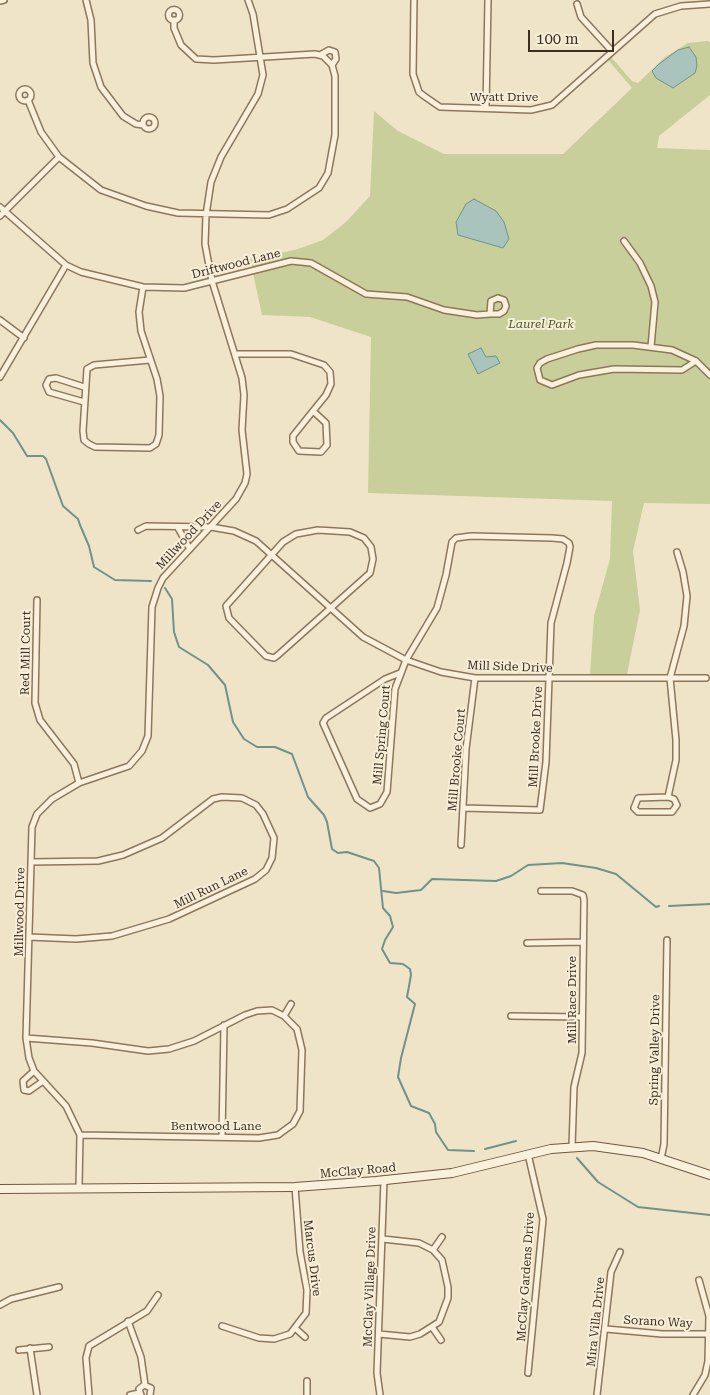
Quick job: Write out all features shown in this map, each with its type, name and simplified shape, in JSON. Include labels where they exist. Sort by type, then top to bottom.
[{"type":"main road","name":"McClay Road","points":[[0,1189],[295,1187],[452,1173],[528,1154],[572,1147],[611,1147],[661,1159],[710,1175]]},
{"type":"street","points":[[0,1],[4,0]]},
{"type":"street","points":[[86,0],[91,20],[93,63],[101,87],[123,116],[143,125]]},
{"type":"street","name":"Millwood Drive","points":[[79,1187],[80,1135],[66,1106],[34,1071],[29,1058],[26,1038],[32,827],[37,814],[52,799],[79,783],[129,766],[142,751],[148,736],[152,607],[163,578],[236,499],[247,474],[242,430],[244,396],[236,354],[212,281],[205,244],[206,215],[211,182],[221,157],[258,94],[263,75],[253,14],[248,0]]},
{"type":"street","name":"Wyatt Drive","points":[[414,0],[413,74],[419,92],[440,107],[531,110],[552,105],[611,50],[655,14],[681,6],[710,4]]},
{"type":"street","points":[[486,108],[488,0]]},
{"type":"street","points":[[577,4],[581,17],[611,50]]},
{"type":"street","points":[[28,100],[41,132],[59,157],[101,190],[146,206],[178,213],[269,215],[288,209],[319,188],[328,173],[335,135],[336,76],[332,64],[320,55],[307,53],[261,57],[196,59],[181,44],[174,28],[174,20]]},
{"type":"street","points":[[320,55],[330,50],[335,52],[336,59],[332,64]]},
{"type":"street","points":[[1,212],[59,157]]},
{"type":"street","name":"Driftwood Lane","points":[[1,212],[66,265],[81,272],[143,287],[177,289],[292,260],[311,263],[366,294],[407,296],[444,310],[477,315],[490,314]]},
{"type":"street","points":[[624,241],[640,263],[651,286],[654,302],[651,347]]},
{"type":"street","points":[[0,376],[66,265]]},
{"type":"street","points":[[143,287],[139,312],[141,331],[150,360],[160,396],[159,436],[156,444],[150,448],[95,447],[88,444],[83,435],[84,387],[87,369],[94,365],[150,360]]},
{"type":"street","points":[[0,320],[24,338]]},
{"type":"street","points":[[696,361],[682,370],[614,369],[579,375],[552,385],[544,384],[538,375],[537,368],[540,363],[578,349],[612,344],[672,350],[696,361],[710,375]]},
{"type":"street","points":[[236,354],[291,354],[324,365],[330,372],[332,384],[326,395],[313,411],[293,436],[293,442],[299,451],[321,452],[327,445],[326,423],[313,411]]},
{"type":"street","points":[[84,387],[56,378],[49,379],[46,386],[49,392],[84,402]]},
{"type":"street","name":"Mill Side Drive","points":[[138,530],[146,526],[178,528],[211,527],[234,531],[256,541],[272,553],[330,609],[363,637],[406,660],[441,672],[476,678],[706,678]]},
{"type":"street","points":[[178,528],[190,549]]},
{"type":"street","points":[[307,531],[350,532],[364,538],[372,547],[373,560],[370,573],[274,658],[266,656],[229,618],[226,606],[272,553],[283,542],[296,534],[307,531]]},
{"type":"street","name":"Mill Spring Court","points":[[400,673],[384,679],[326,718],[323,723],[357,799],[370,808],[380,804],[387,792],[395,689],[406,660],[437,608],[452,542],[456,538],[471,536],[563,539],[570,547],[551,623],[550,678]]},
{"type":"street","points":[[668,797],[676,760],[670,678],[684,626],[687,596],[677,552]]},
{"type":"street","name":"Red Mill Court","points":[[37,600],[36,703],[40,720],[74,764],[79,783]]},
{"type":"street","name":"Mill Brooke Court","points":[[461,845],[466,749],[476,678]]},
{"type":"street","name":"Mill Brooke Drive","points":[[463,808],[540,810],[546,762],[550,678]]},
{"type":"street","name":"Mill Run Lane","points":[[29,937],[76,939],[112,936],[169,919],[256,879],[266,870],[272,858],[274,838],[270,826],[256,805],[242,798],[222,797],[213,799],[162,838],[123,855],[98,860],[30,862]]},
{"type":"street","points":[[668,797],[674,799],[677,805],[672,812],[638,812],[634,808],[638,798],[668,797]]},
{"type":"street","name":"Mill Race Drive","points":[[541,890],[572,891],[583,895],[581,1061],[574,1086],[572,1147]]},
{"type":"street","name":"Spring Valley Drive","points":[[661,1159],[664,1144],[667,940]]},
{"type":"street","points":[[527,943],[582,942]]},
{"type":"street","points":[[26,1038],[92,1043],[148,1051],[169,1049],[194,1041],[224,1025],[257,1011],[272,1010],[284,1016],[291,1004]]},
{"type":"street","name":"Bentwood Lane","points":[[80,1135],[259,1138],[278,1134],[292,1124],[300,1111],[301,1038],[297,1029],[284,1016]]},
{"type":"street","points":[[511,1016],[581,1017]]},
{"type":"street","points":[[222,1137],[224,1025]]},
{"type":"street","points":[[34,1071],[23,1081],[24,1090],[29,1091],[43,1081]]},
{"type":"street","name":"McClay Gardens Drive","points":[[528,1154],[542,1219],[528,1373]]},
{"type":"street","name":"McClay Village Drive","points":[[380,1395],[377,1373],[384,1180]]},
{"type":"street","name":"Marcus Drive","points":[[295,1187],[300,1252],[307,1290],[306,1313],[295,1328]]},
{"type":"street","points":[[433,1250],[442,1237]]},
{"type":"street","points":[[378,1334],[410,1337],[432,1327],[439,1322],[444,1311],[448,1287],[442,1260],[433,1250],[419,1243],[383,1239]]},
{"type":"street","name":"Mira Villa Drive","points":[[597,1395],[611,1272],[620,1252]]},
{"type":"street","points":[[693,1395],[705,1375],[708,1362],[708,1309],[698,1280]]},
{"type":"street","points":[[0,1305],[11,1299],[60,1286]]},
{"type":"street","points":[[89,1395],[86,1351],[102,1337],[147,1311],[158,1295]]},
{"type":"street","points":[[128,1321],[134,1331],[145,1385]]},
{"type":"street","points":[[222,1326],[259,1338],[274,1339],[290,1334],[295,1328],[305,1337]]},
{"type":"street","points":[[432,1327],[441,1340]]},
{"type":"street","name":"Sorano Way","points":[[606,1329],[662,1334],[708,1334]]},
{"type":"street","points":[[20,1350],[49,1347]]},
{"type":"street","points":[[30,1348],[37,1395]]},
{"type":"street","points":[[307,1382],[307,1395]]},
{"type":"street","points":[[130,1395],[140,1394],[139,1388],[145,1385]]},
{"type":"street","points":[[145,1385],[151,1388],[151,1395]]},
{"type":"green space","name":"Laurel Park","points":[[710,42],[710,95],[659,136],[657,148],[710,150],[710,504],[644,503],[633,551],[640,610],[627,674],[590,674],[594,616],[610,559],[612,501],[368,493],[371,337],[310,317],[262,315],[250,259],[295,250],[323,240],[346,222],[370,196],[374,111],[398,131],[444,154],[563,154],[632,88],[608,60],[611,57],[632,81],[638,83],[665,57],[688,43]]},
{"type":"water","points":[[689,47],[696,57],[697,66],[695,73],[673,88],[656,78],[652,71],[659,64],[678,50]]},
{"type":"water","points":[[474,199],[496,211],[504,222],[509,239],[503,248],[458,235],[456,222],[466,204]]},
{"type":"water","points":[[481,348],[486,357],[496,356],[500,363],[478,374],[468,354]]},
{"type":"waterway","points":[[0,420],[13,433],[27,456],[43,456],[46,459],[63,506],[78,519],[89,546],[94,567],[115,580],[151,581]]},
{"type":"waterway","points":[[165,588],[172,599],[174,632],[179,647],[208,665],[225,685],[233,722],[244,739],[257,747],[275,747],[292,754],[308,797],[324,815],[327,822],[332,849],[338,853],[347,852],[374,861],[379,868],[383,908],[390,916],[393,927],[382,949],[390,963],[403,964],[410,969],[411,975],[407,997],[415,1004],[398,1077],[411,1106],[429,1113],[435,1124],[436,1132],[448,1150],[474,1151]]},
{"type":"waterway","points":[[383,891],[396,893],[421,890],[432,879],[496,881],[511,876],[528,865],[562,863],[596,868],[616,874],[656,907],[659,906]]},
{"type":"waterway","points":[[669,906],[710,904]]},
{"type":"waterway","points":[[485,1149],[516,1141]]},
{"type":"waterway","points":[[577,1158],[598,1182],[638,1207],[710,1215]]}]
